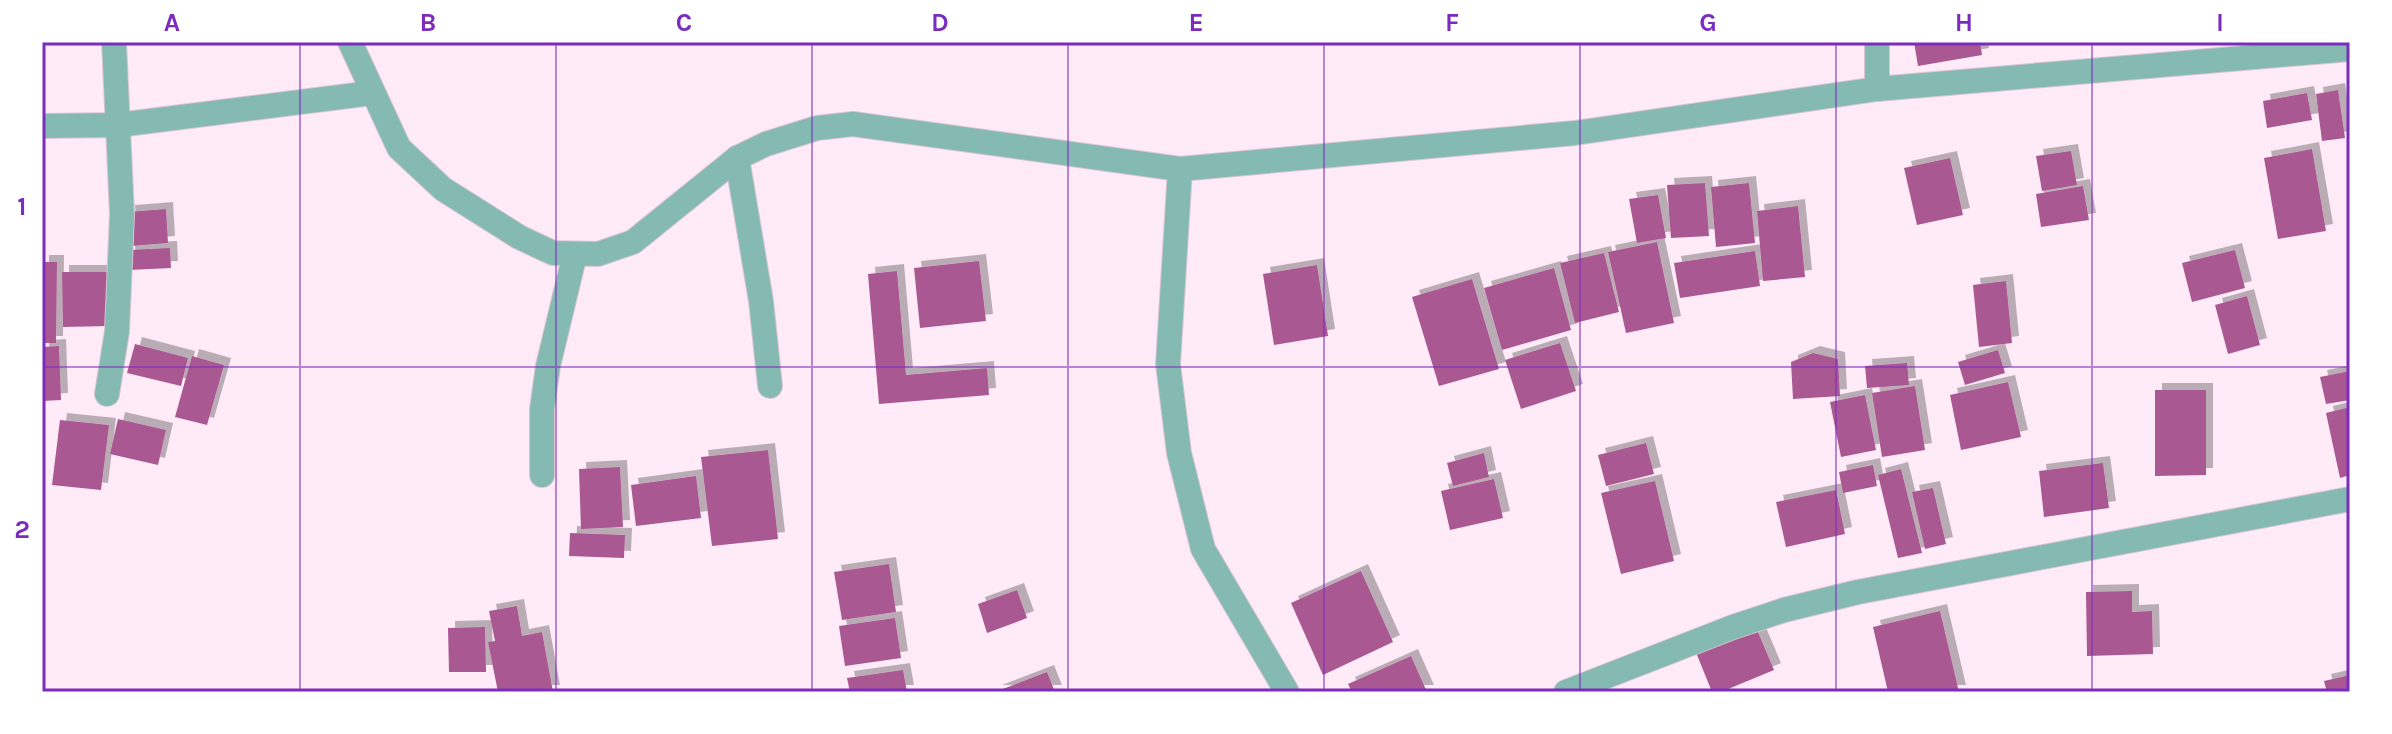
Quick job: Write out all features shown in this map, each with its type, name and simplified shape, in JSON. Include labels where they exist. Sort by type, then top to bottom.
[{"type":"street","points":[[107,394],[117,331],[122,214],[114,42]]},
{"type":"street","points":[[350,42],[399,148],[443,189],[519,237],[553,253],[575,254],[598,254],[633,242],[737,158],[766,144],[817,128],[853,124],[1180,169],[1575,133],[1877,89],[2350,49]]},
{"type":"street","points":[[1877,42],[1877,89]]},
{"type":"street","points":[[42,126],[118,125],[372,93]]},
{"type":"street","points":[[737,158],[761,301],[770,386]]},
{"type":"street","points":[[1180,169],[1168,364],[1179,453],[1203,549],[1287,692]]},
{"type":"street","points":[[542,475],[542,409],[548,366],[575,254]]},
{"type":"street","points":[[1566,692],[1784,610],[1858,592],[2350,499]]},
{"type":"building","points":[[1914,42],[1980,42],[1982,55],[1918,66]]},
{"type":"building","points":[[2338,90],[2345,138],[2322,141],[2316,94]]},
{"type":"building","points":[[2307,93],[2312,120],[2267,128],[2263,101]]},
{"type":"building","points":[[2312,149],[2326,231],[2278,239],[2264,158]]},
{"type":"building","points":[[2071,151],[2077,185],[2042,191],[2036,156]]},
{"type":"building","points":[[1950,158],[1963,215],[1917,225],[1904,168]]},
{"type":"building","points":[[1705,183],[1709,236],[1671,238],[1667,185]]},
{"type":"building","points":[[1749,183],[1755,243],[1716,247],[1711,187]]},
{"type":"building","points":[[2083,186],[2089,220],[2041,227],[2036,194]]},
{"type":"building","points":[[1658,195],[1666,238],[1637,243],[1629,199]]},
{"type":"building","points":[[1798,206],[1805,277],[1763,281],[1757,211]]},
{"type":"building","points":[[166,209],[168,243],[131,246],[128,212]]},
{"type":"building","points":[[1657,242],[1674,323],[1626,333],[1608,252]]},
{"type":"building","points":[[170,248],[171,268],[129,270],[128,250]]},
{"type":"building","points":[[2235,250],[2245,288],[2192,302],[2182,263]]},
{"type":"building","points":[[1755,251],[1760,286],[1680,298],[1674,263]]},
{"type":"building","points":[[1604,253],[1619,312],[1575,323],[1560,263]]},
{"type":"building","points":[[979,261],[986,321],[920,328],[914,268]]},
{"type":"building","points":[[42,262],[57,262],[56,343],[42,343]]},
{"type":"building","points":[[1317,265],[1328,336],[1274,345],[1263,274]]},
{"type":"building","points":[[1554,268],[1571,330],[1502,350],[1484,288]]},
{"type":"building","points":[[897,271],[906,375],[987,368],[989,395],[879,404],[868,274]]},
{"type":"building","points":[[62,272],[108,272],[109,326],[63,327]]},
{"type":"building","points":[[1472,279],[1499,369],[1439,386],[1412,297]]},
{"type":"building","points":[[2006,281],[2012,343],[1979,347],[1973,285]]},
{"type":"building","points":[[2247,296],[2260,345],[2228,354],[2215,305]]},
{"type":"building","points":[[1560,343],[1576,391],[1521,409],[1505,360]]},
{"type":"building","points":[[135,344],[188,358],[181,386],[127,373]]},
{"type":"building","points":[[59,346],[61,400],[42,401],[42,347]]},
{"type":"building","points":[[1998,350],[2005,373],[1965,385],[1958,362]]},
{"type":"building","points":[[1813,353],[1838,359],[1840,396],[1793,399],[1791,362]]},
{"type":"building","points":[[192,356],[224,365],[207,425],[175,417]]},
{"type":"building","points":[[1907,363],[1909,385],[1867,388],[1865,366]]},
{"type":"building","points":[[2350,371],[2350,400],[2326,404],[2320,377]]},
{"type":"building","points":[[2008,382],[2021,437],[1961,450],[1950,395]]},
{"type":"building","points":[[1915,386],[1925,450],[1882,457],[1872,393]]},
{"type":"building","points":[[2155,390],[2206,390],[2206,475],[2155,476]]},
{"type":"building","points":[[1865,395],[1876,450],[1841,457],[1830,402]]},
{"type":"building","points":[[2350,407],[2350,475],[2340,478],[2326,413]]},
{"type":"building","points":[[118,419],[166,430],[158,465],[110,454]]},
{"type":"building","points":[[60,420],[109,425],[101,490],[52,485]]},
{"type":"building","points":[[1646,443],[1654,474],[1606,486],[1598,455]]},
{"type":"building","points":[[768,450],[778,539],[712,546],[701,457]]},
{"type":"building","points":[[1484,453],[1489,477],[1453,486],[1447,463]]},
{"type":"building","points":[[2103,463],[2109,508],[2044,517],[2039,471]]},
{"type":"building","points":[[1873,465],[1877,486],[1843,493],[1839,472]]},
{"type":"building","points":[[620,467],[623,527],[581,529],[579,469]]},
{"type":"building","points":[[1901,469],[1922,553],[1898,558],[1878,475]]},
{"type":"building","points":[[696,476],[701,518],[636,526],[631,485]]},
{"type":"building","points":[[1494,479],[1503,518],[1450,530],[1441,491]]},
{"type":"building","points":[[1655,481],[1674,561],[1621,574],[1601,493]]},
{"type":"building","points":[[1933,488],[1946,544],[1925,549],[1912,492]]},
{"type":"building","points":[[1836,490],[1845,534],[1786,547],[1776,502]]},
{"type":"building","points":[[570,533],[625,535],[624,558],[569,556]]},
{"type":"building","points":[[889,564],[896,612],[842,620],[834,572]]},
{"type":"building","points":[[1361,571],[1393,642],[1323,675],[1291,603]]},
{"type":"building","points":[[1017,590],[1027,618],[987,633],[978,604]]},
{"type":"building","points":[[2132,591],[2132,612],[2152,611],[2153,654],[2087,656],[2086,592]]},
{"type":"building","points":[[517,606],[522,636],[542,632],[553,692],[498,692],[488,642],[495,641],[489,611]]},
{"type":"building","points":[[1940,611],[1959,692],[1888,692],[1873,627]]},
{"type":"building","points":[[895,618],[901,658],[845,666],[839,626]]},
{"type":"building","points":[[1755,625],[1774,670],[1721,692],[1712,692],[1695,650]]},
{"type":"building","points":[[485,627],[486,672],[449,672],[448,628]]},
{"type":"building","points":[[1411,656],[1427,692],[1352,692],[1348,684]]},
{"type":"building","points":[[903,670],[907,692],[850,692],[847,678]]},
{"type":"building","points":[[1047,672],[1055,692],[995,692]]},
{"type":"building","points":[[2350,675],[2350,692],[2327,692],[2324,681]]}]
